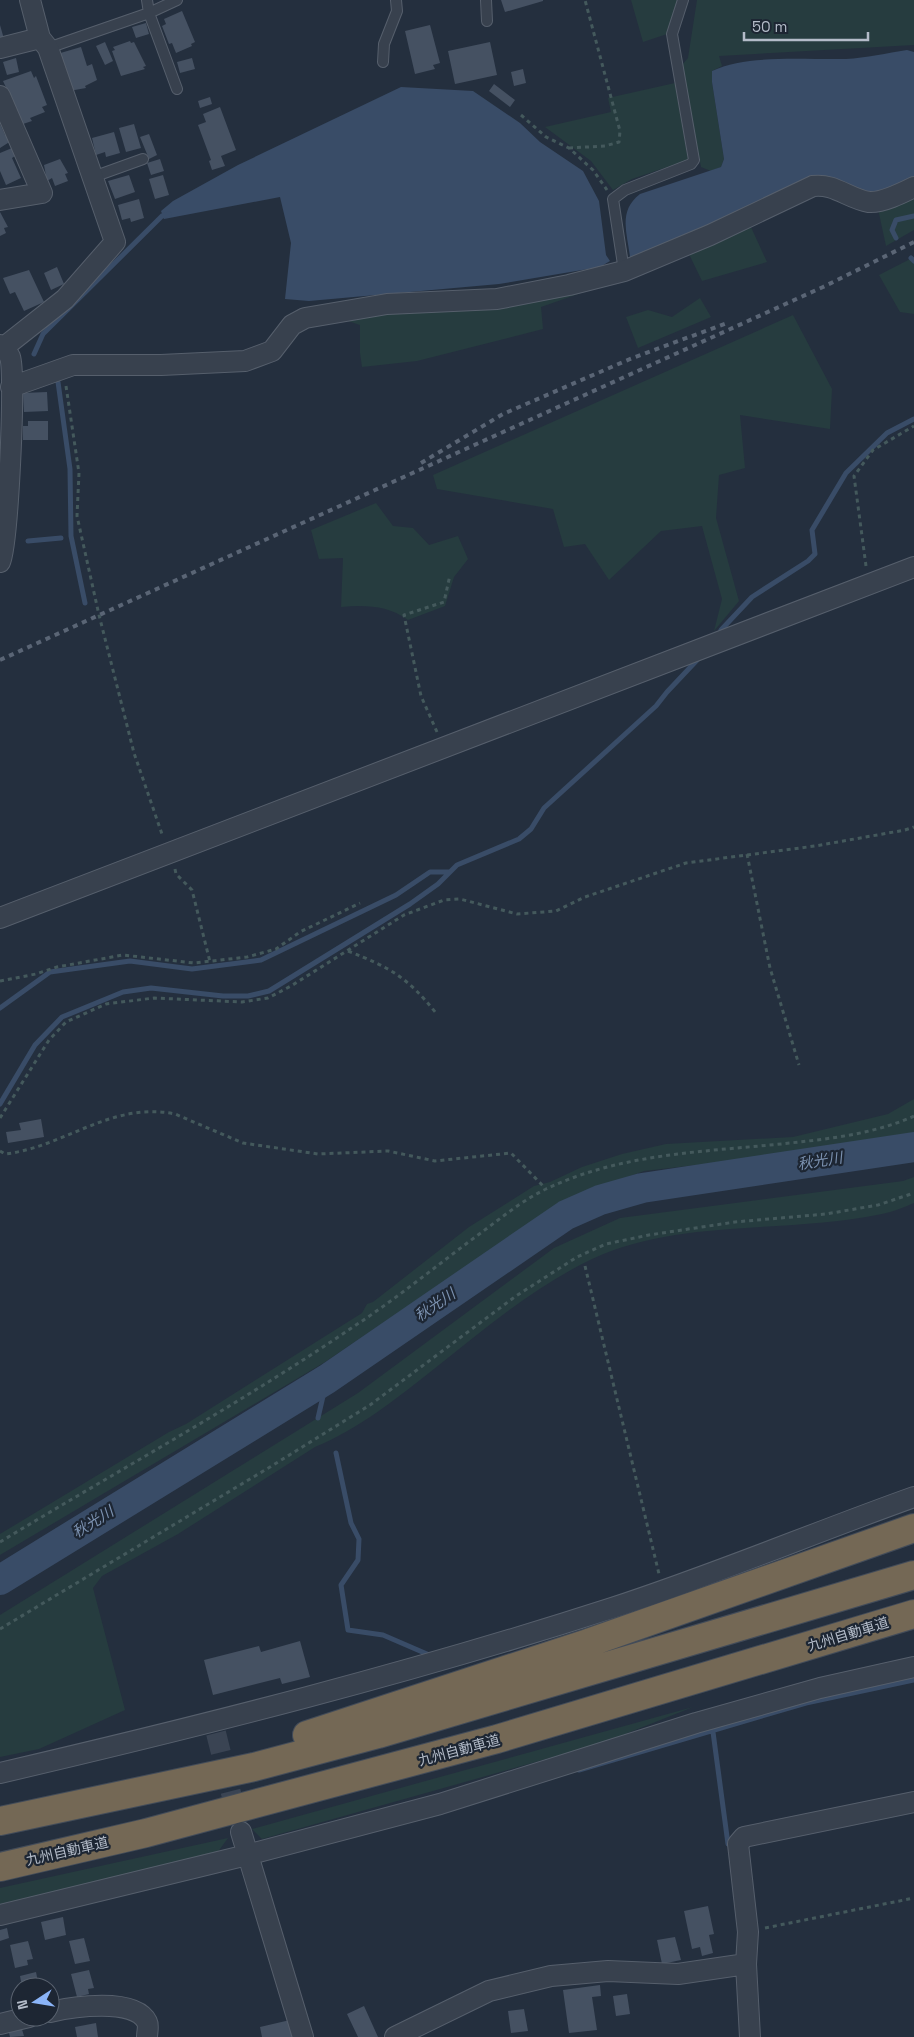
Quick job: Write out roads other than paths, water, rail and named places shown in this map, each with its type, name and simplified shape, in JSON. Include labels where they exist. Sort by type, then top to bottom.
[{"type":"highway","points":[[84,1804],[377,1713],[579,1646],[907,1530]]},
{"type":"highway","points":[[0,1821],[254,1767],[378,1734],[914,1575]]},
{"type":"highway","name":"九州自動車道","points":[[0,1867],[155,1830],[497,1739],[914,1614]]},
{"type":"street","points":[[0,562],[4,555],[8,508],[11,387],[10,357],[2,346],[65,299],[115,242],[30,0]]},
{"type":"street","points":[[0,48],[44,43]]},
{"type":"street","points":[[0,96],[42,193],[0,200]]},
{"type":"street","points":[[11,387],[73,365],[161,365],[245,361],[272,351],[292,325],[305,318],[388,304],[497,299],[569,285],[624,271],[813,186],[824,184],[868,202],[877,201],[914,187]]},
{"type":"street","points":[[0,918],[914,567]]},
{"type":"street","points":[[0,1773],[214,1728],[463,1654],[614,1607],[914,1497]]},
{"type":"street","points":[[0,1916],[247,1855],[440,1804],[696,1723],[782,1699],[914,1667]]},
{"type":"street","points":[[750,2037],[746,1964],[748,1932],[738,1844],[744,1837],[914,1802]]},
{"type":"street","points":[[240,1832],[303,2037]]},
{"type":"street","points":[[394,2037],[489,1991],[551,1976],[608,1971],[678,1974],[746,1964]]},
{"type":"street","points":[[60,2011],[107,2004],[121,2008],[142,2015],[148,2023],[147,2037]]},
{"type":"lane","points":[[147,0],[149,13],[177,89]]},
{"type":"lane","points":[[44,43],[149,13],[177,0]]},
{"type":"lane","points":[[383,62],[384,44],[397,11],[396,0]]},
{"type":"lane","points":[[486,0],[487,21]]},
{"type":"lane","points":[[624,271],[613,198],[625,190],[691,164],[694,160],[672,34],[683,0]]},
{"type":"lane","points":[[93,177],[143,159]]},
{"type":"water","points":[[907,50],[914,52],[914,181],[871,197],[824,177],[636,258],[630,257],[626,231],[626,215],[633,201],[640,194],[721,167],[724,159],[712,71],[742,62],[760,60],[846,59]]},
{"type":"water","points":[[401,87],[473,91],[520,123],[540,142],[583,171],[599,201],[606,255],[610,261],[600,267],[499,284],[309,301],[285,299],[291,243],[280,197],[164,219],[161,211],[173,201],[238,165]]},
{"type":"waterway","points":[[34,354],[43,334],[162,216],[169,214]]},
{"type":"waterway","points":[[896,238],[892,230],[896,220],[914,216]]},
{"type":"waterway","points":[[911,258],[914,261]]},
{"type":"waterway","points":[[58,382],[70,469],[71,536],[85,603]]},
{"type":"waterway","points":[[721,630],[752,597],[808,561],[815,554],[812,530],[846,473],[887,433],[914,419]]},
{"type":"waterway","points":[[28,541],[61,538]]},
{"type":"waterway","points":[[0,1104],[35,1045],[62,1017],[123,992],[151,988],[223,996],[248,996],[269,991],[410,904],[438,884],[457,865],[519,839],[531,829],[544,808],[656,706],[699,658]]},
{"type":"waterway","points":[[0,1008],[50,972],[130,961],[192,969],[261,960],[396,895],[430,872],[449,872]]},
{"type":"waterway","name":"秋光川","points":[[0,1580],[327,1379],[566,1215],[600,1200],[642,1188],[914,1147]]},
{"type":"waterway","points":[[318,1418],[327,1379]]},
{"type":"waterway","points":[[336,1453],[351,1523],[359,1539],[358,1560],[341,1585],[348,1630],[383,1635],[427,1654]]},
{"type":"waterway","points":[[579,1770],[806,1703],[914,1680]]},
{"type":"waterway","points":[[713,1732],[728,1844]]},
{"type":"tunnel","points":[[216,1733],[238,1821]]},
{"type":"railway","points":[[0,660],[823,287],[914,242]]},
{"type":"railway","points":[[421,463],[503,414],[630,359],[727,323]]}]
